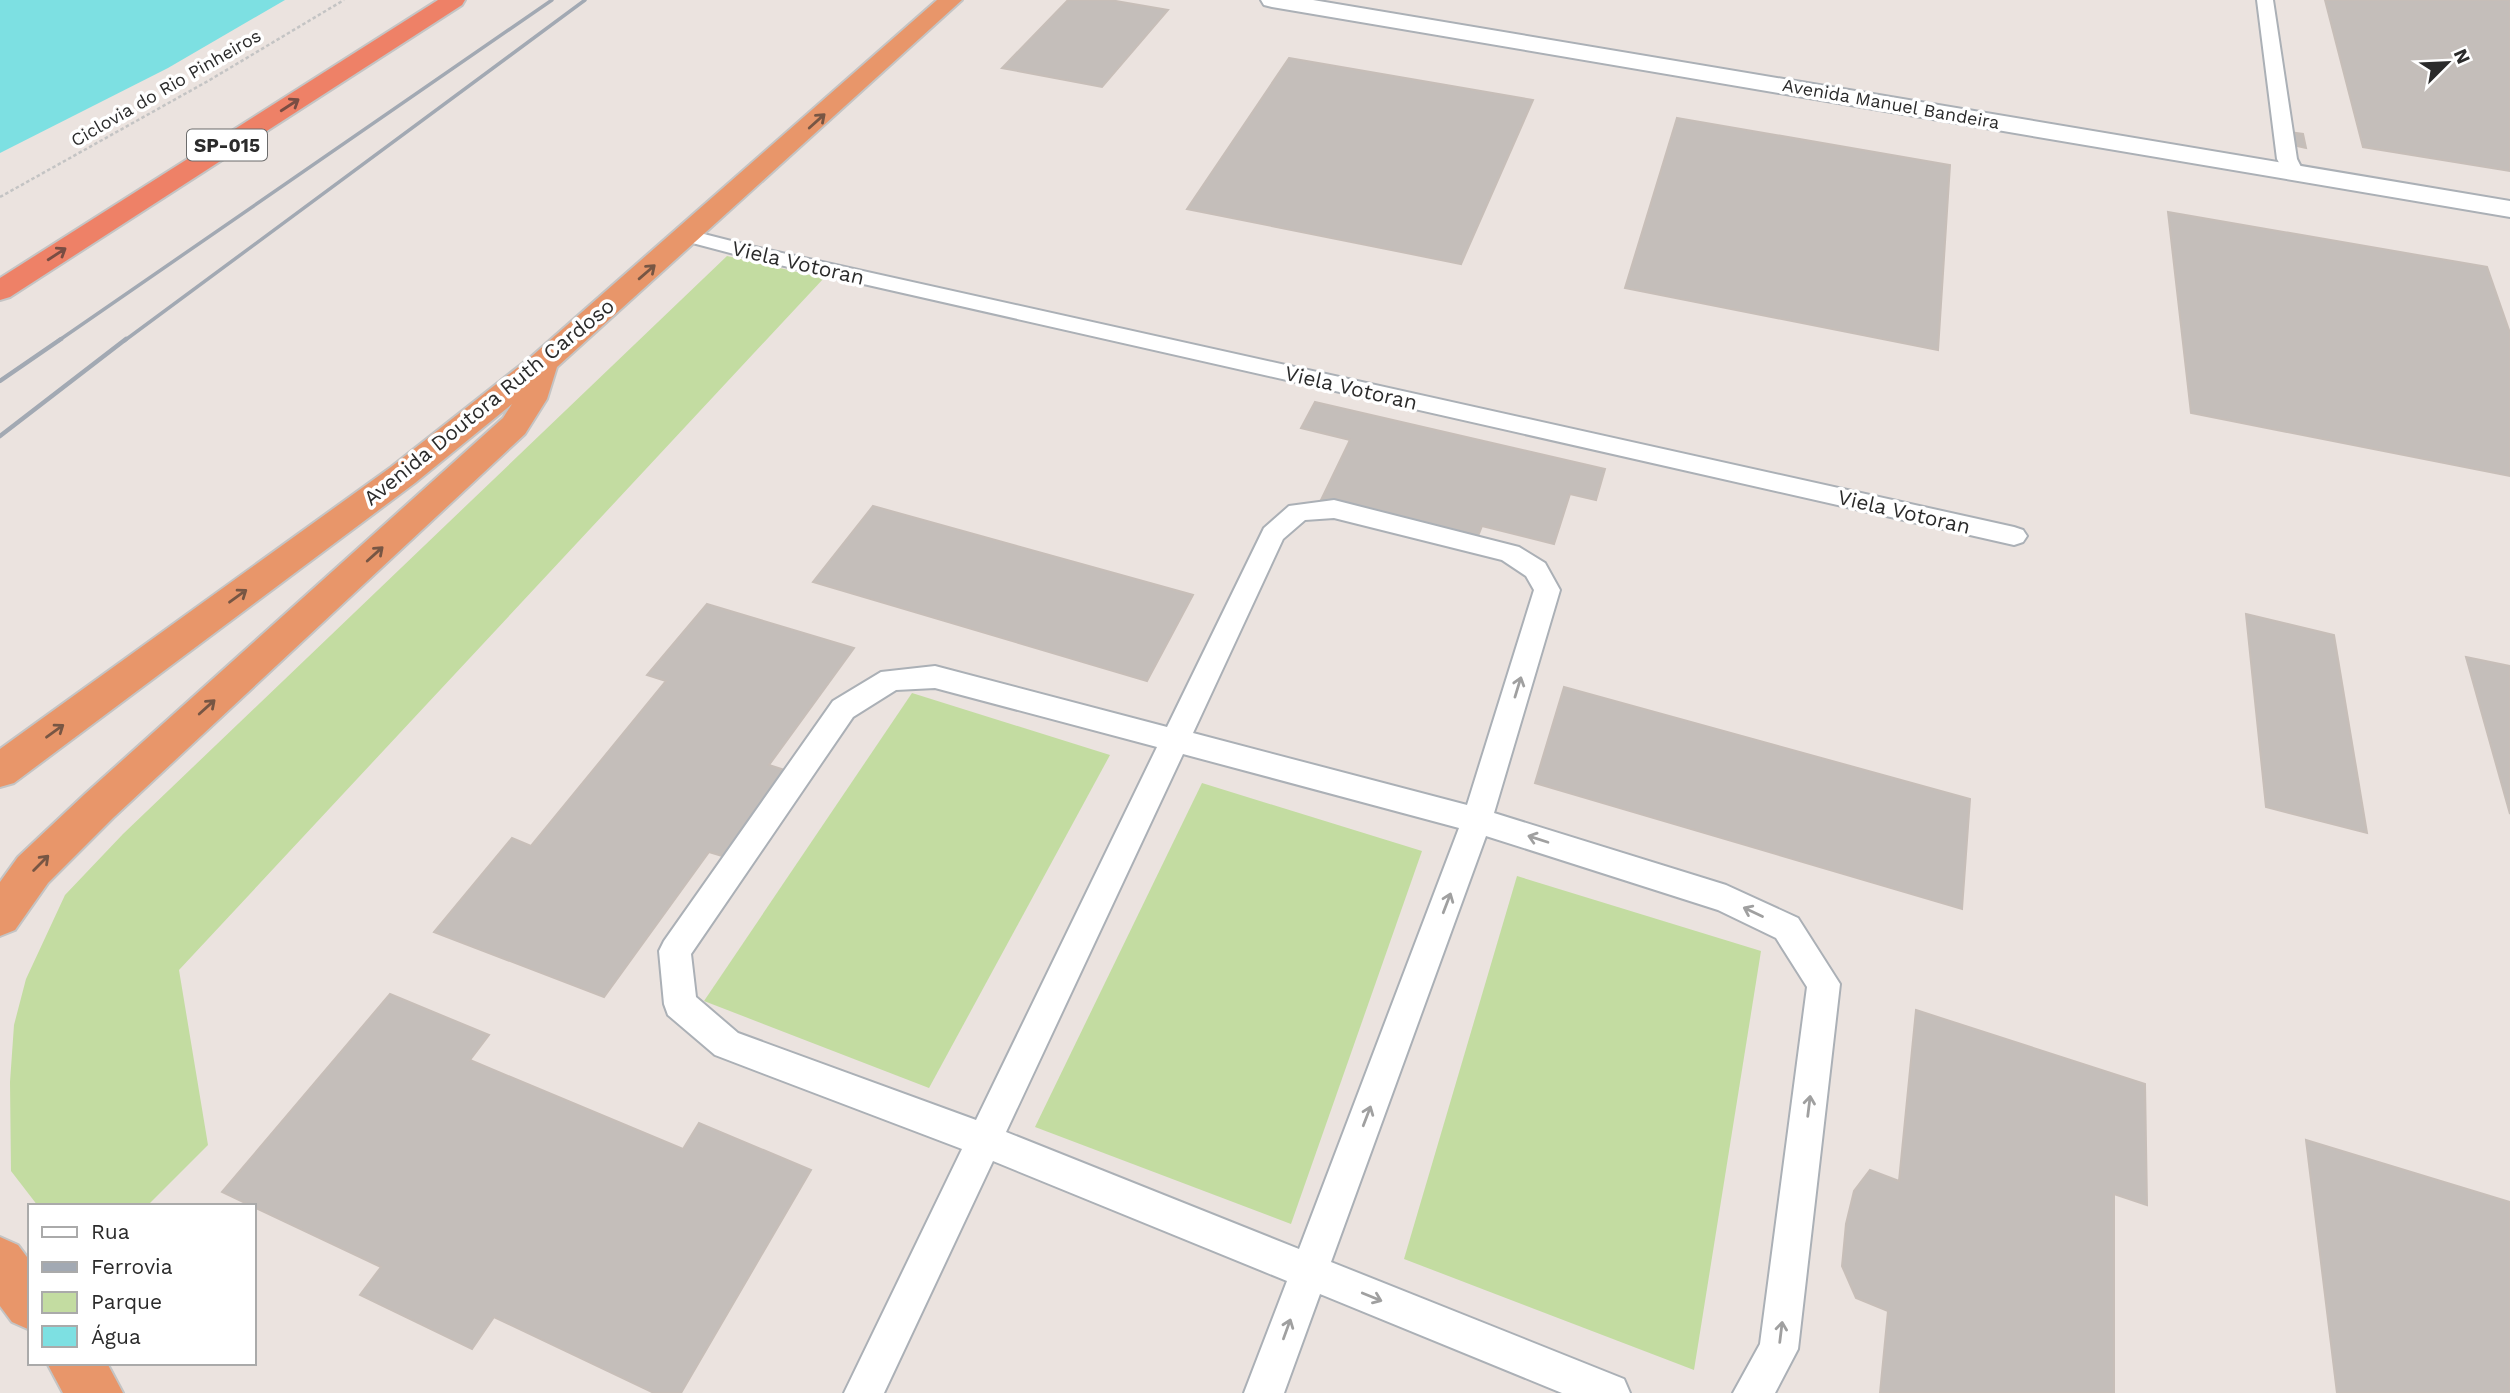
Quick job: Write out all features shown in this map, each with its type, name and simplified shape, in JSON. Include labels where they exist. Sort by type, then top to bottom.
[{"type":"highway","name":"SP-015","points":[[0,291],[454,0]]},
{"type":"highway","name":"Avenida Doutora Ruth Cardoso","points":[[0,771],[403,475],[543,363],[951,0]]},
{"type":"highway","points":[[0,917],[33,870],[99,806],[514,426],[531,399],[543,363]]},
{"type":"highway","points":[[0,1263],[28,1301]]},
{"type":"highway","points":[[75,1365],[96,1393]]},
{"type":"street","name":"Avenida Manuel Bandeira","points":[[1272,0],[2510,209]]},
{"type":"lane","points":[[2265,0],[2287,159],[2294,173]]},
{"type":"lane","name":"Viela Votoran","points":[[688,236],[753,253],[2014,536]]},
{"type":"lane","points":[[864,1393],[1273,534],[1298,512],[1334,509],[1510,553],[1535,570],[1547,590],[1478,820],[1264,1393]]},
{"type":"lane","points":[[1610,1393],[984,1140],[727,1044],[680,1004],[675,951],[843,709],[891,680],[935,677],[1478,820],[1726,899],[1787,928],[1824,984],[1779,1349],[1753,1393]]},
{"type":"path","name":"Ciclovia do Rio Pinheiros","points":[[0,197],[208,81],[344,0]]},
{"type":"green space","points":[[727,256],[824,278],[179,970],[208,1145],[149,1204],[36,1204],[11,1171],[10,1082],[14,1025],[26,979],[65,895],[123,834]]},
{"type":"green space","points":[[912,693],[1110,755],[929,1088],[704,1001]]},
{"type":"green space","points":[[1202,783],[1422,851],[1291,1224],[1035,1127]]},
{"type":"green space","points":[[1517,876],[1761,951],[1694,1370],[1404,1259]]},
{"type":"water","points":[[0,0],[285,0],[168,68],[0,153]]},
{"type":"building","points":[[1068,0],[1110,0],[1168,10],[1102,87],[1002,68]]},
{"type":"building","points":[[2325,0],[2510,0],[2510,171],[2363,147]]},
{"type":"building","points":[[1289,58],[1533,100],[1461,264],[1187,209]]},
{"type":"building","points":[[1677,118],[1950,165],[1938,350],[1625,288]]},
{"type":"building","points":[[2289,132],[2303,134],[2306,148],[2292,145]]},
{"type":"building","points":[[2168,212],[2487,267],[2510,333],[2510,476],[2191,413]]},
{"type":"building","points":[[1315,402],[1605,469],[1596,500],[1570,494],[1554,544],[1482,526],[1476,541],[1320,502],[1350,440],[1301,428]]},
{"type":"building","points":[[873,506],[1193,595],[1147,681],[813,582]]},
{"type":"building","points":[[707,604],[854,648],[769,765],[791,772],[729,858],[709,852],[604,997],[434,932],[512,838],[531,846],[666,681],[647,675]]},
{"type":"building","points":[[2246,614],[2334,635],[2367,833],[2266,807]]},
{"type":"building","points":[[2466,657],[2510,666],[2510,814]]},
{"type":"building","points":[[1564,687],[1970,799],[1962,909],[1535,783]]},
{"type":"building","points":[[390,994],[489,1035],[470,1060],[683,1149],[699,1123],[811,1170],[681,1393],[654,1393],[494,1317],[472,1349],[360,1295],[381,1267],[256,1208],[256,1204],[247,1204],[222,1192]]},
{"type":"building","points":[[1916,1010],[2145,1084],[2147,1205],[2114,1194],[2114,1393],[1880,1393],[1888,1311],[1856,1298],[1842,1266],[1846,1224],[1854,1191],[1870,1170],[1899,1181]]},
{"type":"building","points":[[2306,1140],[2510,1202],[2510,1393],[2337,1393]]},
{"type":"railway","points":[[58,341],[552,0]]},
{"type":"railway","points":[[124,341],[585,0]]},
{"type":"railway","points":[[0,381],[61,339]]},
{"type":"railway","points":[[0,436],[126,339]]}]
